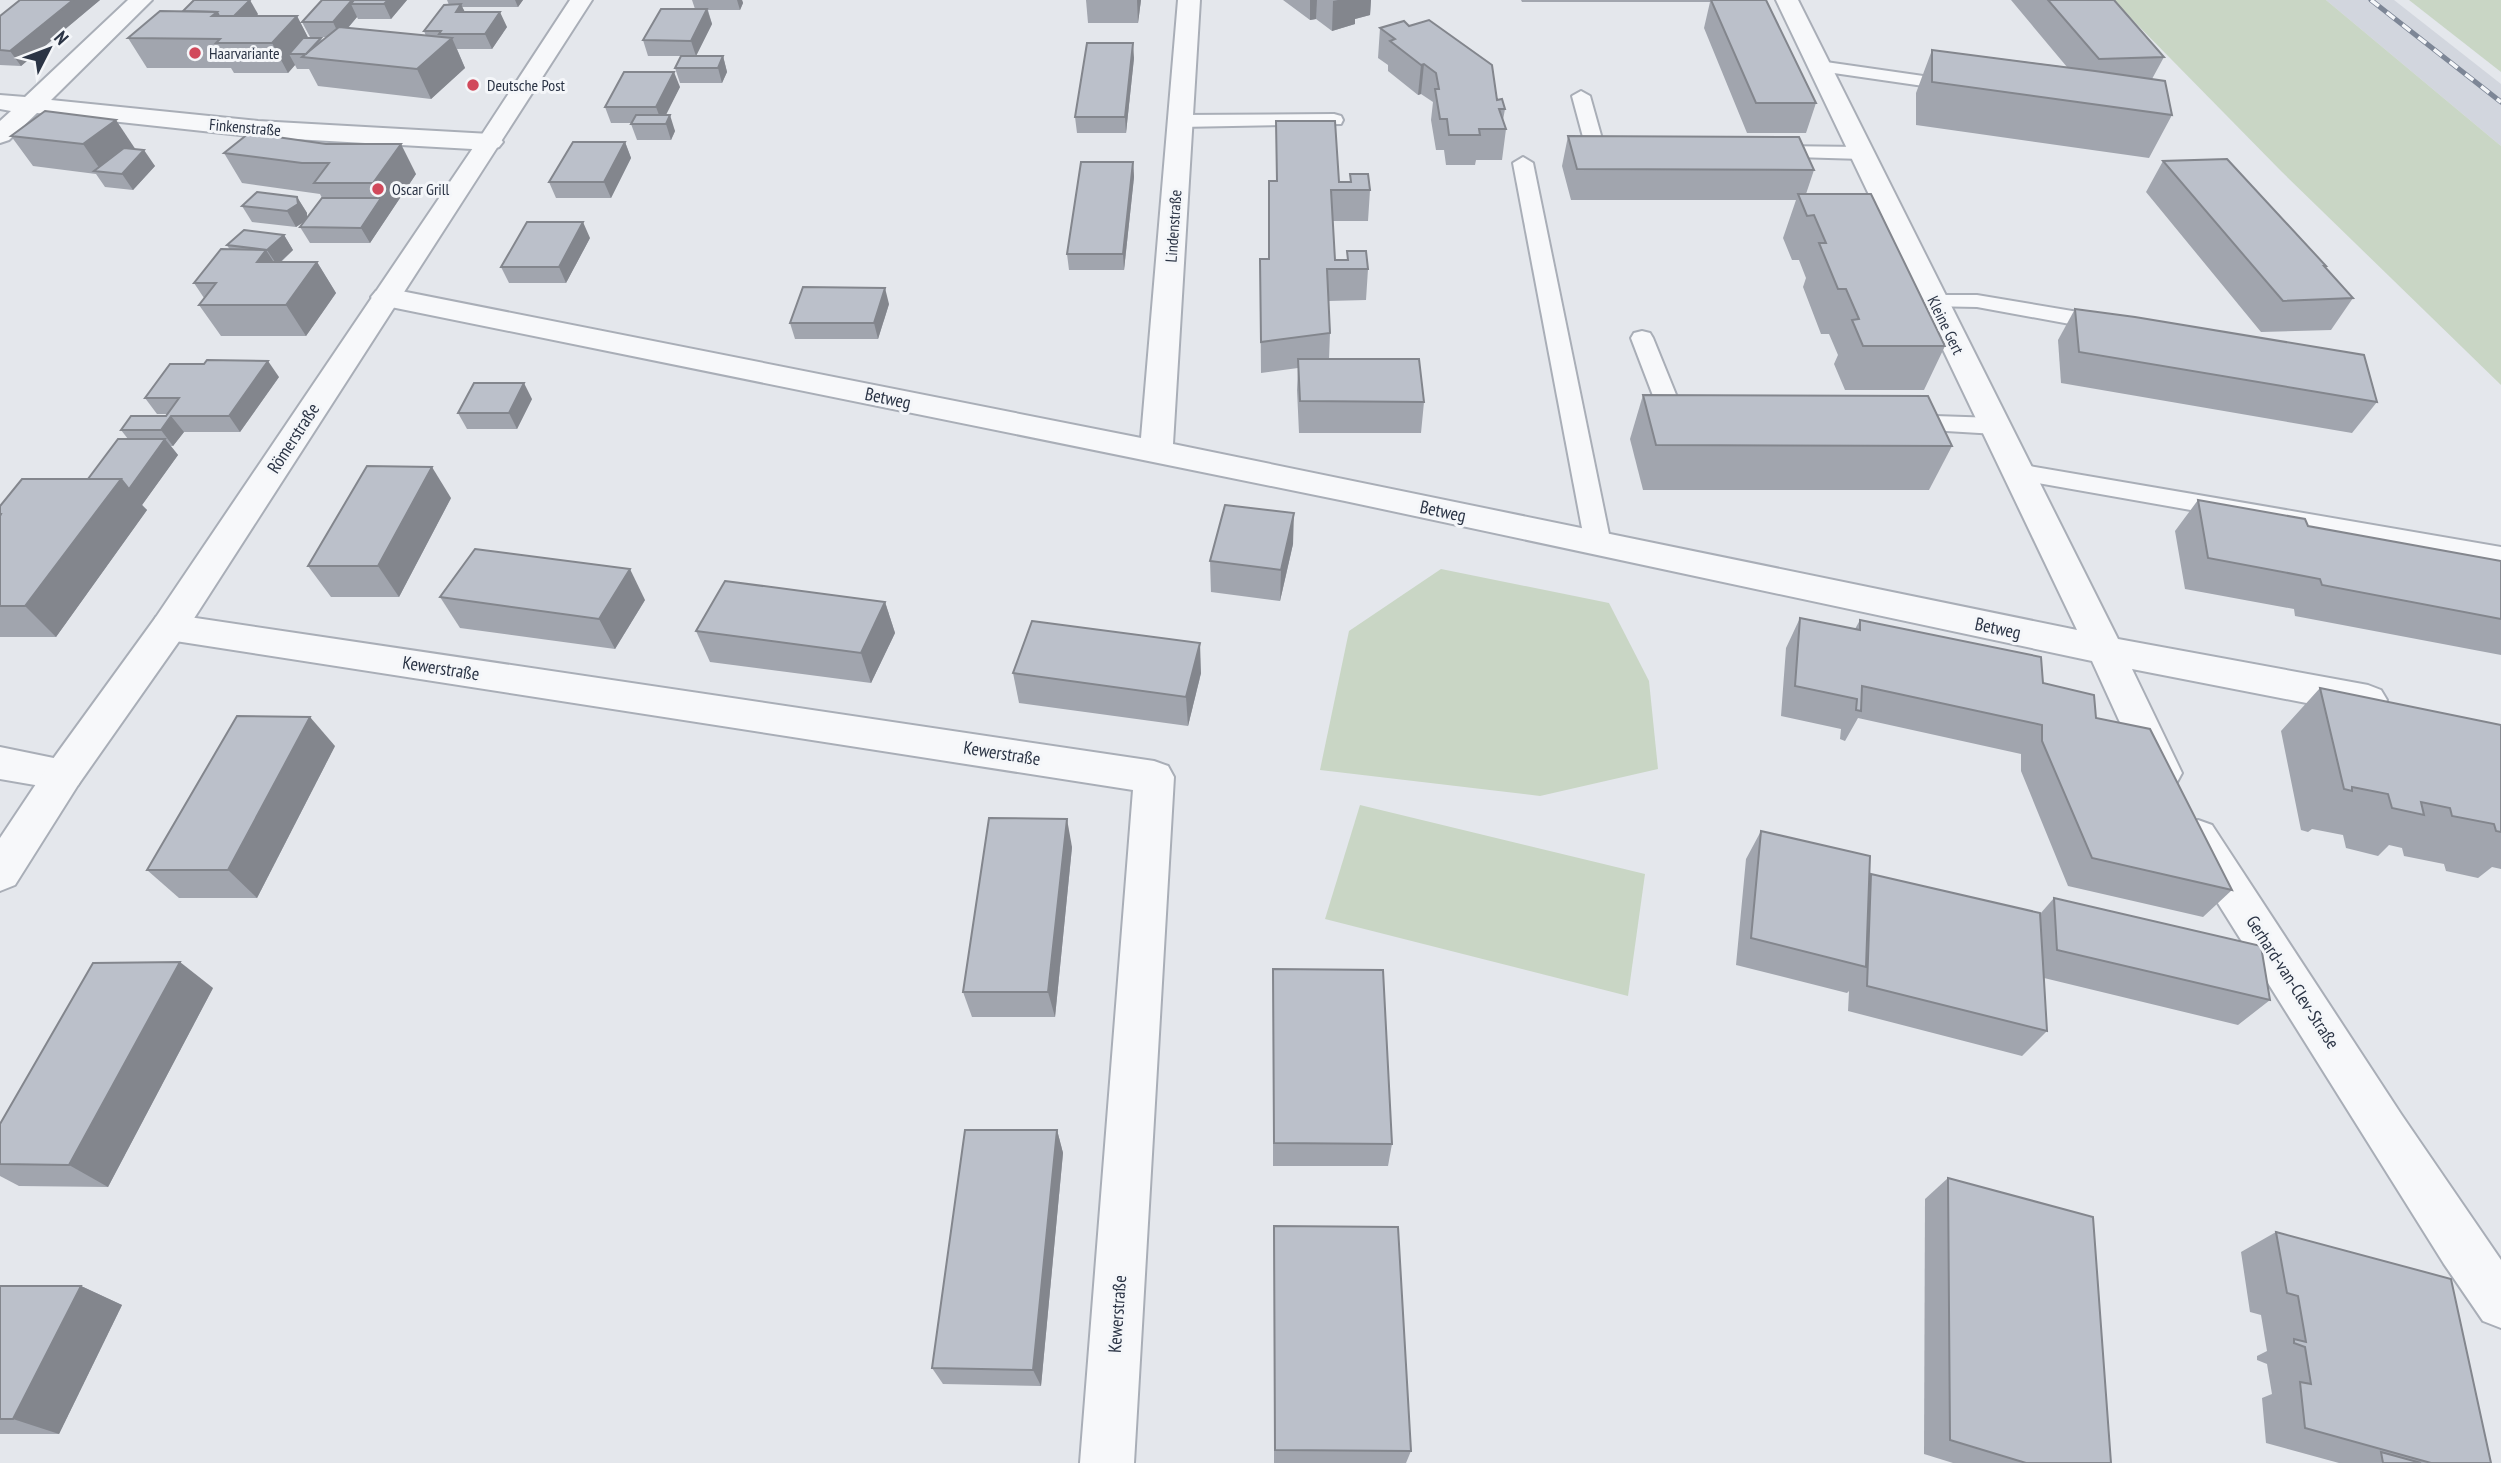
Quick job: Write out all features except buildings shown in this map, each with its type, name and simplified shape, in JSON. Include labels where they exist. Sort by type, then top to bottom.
[{"type":"street","points":[[0,135],[141,0]]},
{"type":"street","name":"Römerstraße","points":[[0,873],[64,774],[169,627],[581,0]]},
{"type":"street","name":"Lindenstraße","points":[[1156,453],[1189,0]]},
{"type":"street","name":"Kleine Gert","points":[[1787,0],[2105,650]]},
{"type":"street","name":"Finkenstraße","points":[[0,102],[258,129],[490,142]]},
{"type":"street","name":"Betweg","points":[[386,297],[2105,650],[2392,705]]},
{"type":"street","name":"Kewerstraße","points":[[169,627],[1154,777],[1107,1463]]},
{"type":"street","name":"Gerhard-van-Clev-Straße","points":[[2105,650],[2176,804],[2277,956],[2456,1240],[2501,1303]]},
{"type":"street","points":[[0,763],[64,774]]},
{"type":"lane","points":[[1819,66],[1981,89]]},
{"type":"lane","points":[[1581,96],[1596,152],[1638,152]]},
{"type":"lane","points":[[1180,121],[1334,120]]},
{"type":"lane","points":[[1750,152],[1862,153]]},
{"type":"lane","points":[[1523,163],[1598,544]]},
{"type":"lane","points":[[1934,301],[1977,301],[2124,327]]},
{"type":"lane","points":[[1642,338],[1671,414],[1712,416]]},
{"type":"lane","points":[[1888,422],[1996,426]]},
{"type":"lane","points":[[2018,472],[2501,556]]},
{"type":"shaded area","points":[[2326,0],[2394,0],[2501,84],[2501,146]]},
{"type":"green space","points":[[2113,0],[2326,0],[2501,146],[2501,385],[2282,172]]},
{"type":"green space","points":[[2409,0],[2501,0],[2501,72]]},
{"type":"green space","points":[[1441,569],[1609,603],[1649,681],[1658,769],[1540,796],[1320,770],[1349,631]]},
{"type":"green space","points":[[1360,805],[1645,874],[1628,996],[1325,919]]},
{"type":"railway","points":[[2371,0],[2501,102]]},
{"type":"place","name":"Haarvariante","points":[[195,53]]},
{"type":"place","name":"Deutsche Post","points":[[473,85]]},
{"type":"place","name":"Oscar Grill","points":[[378,189]]}]
